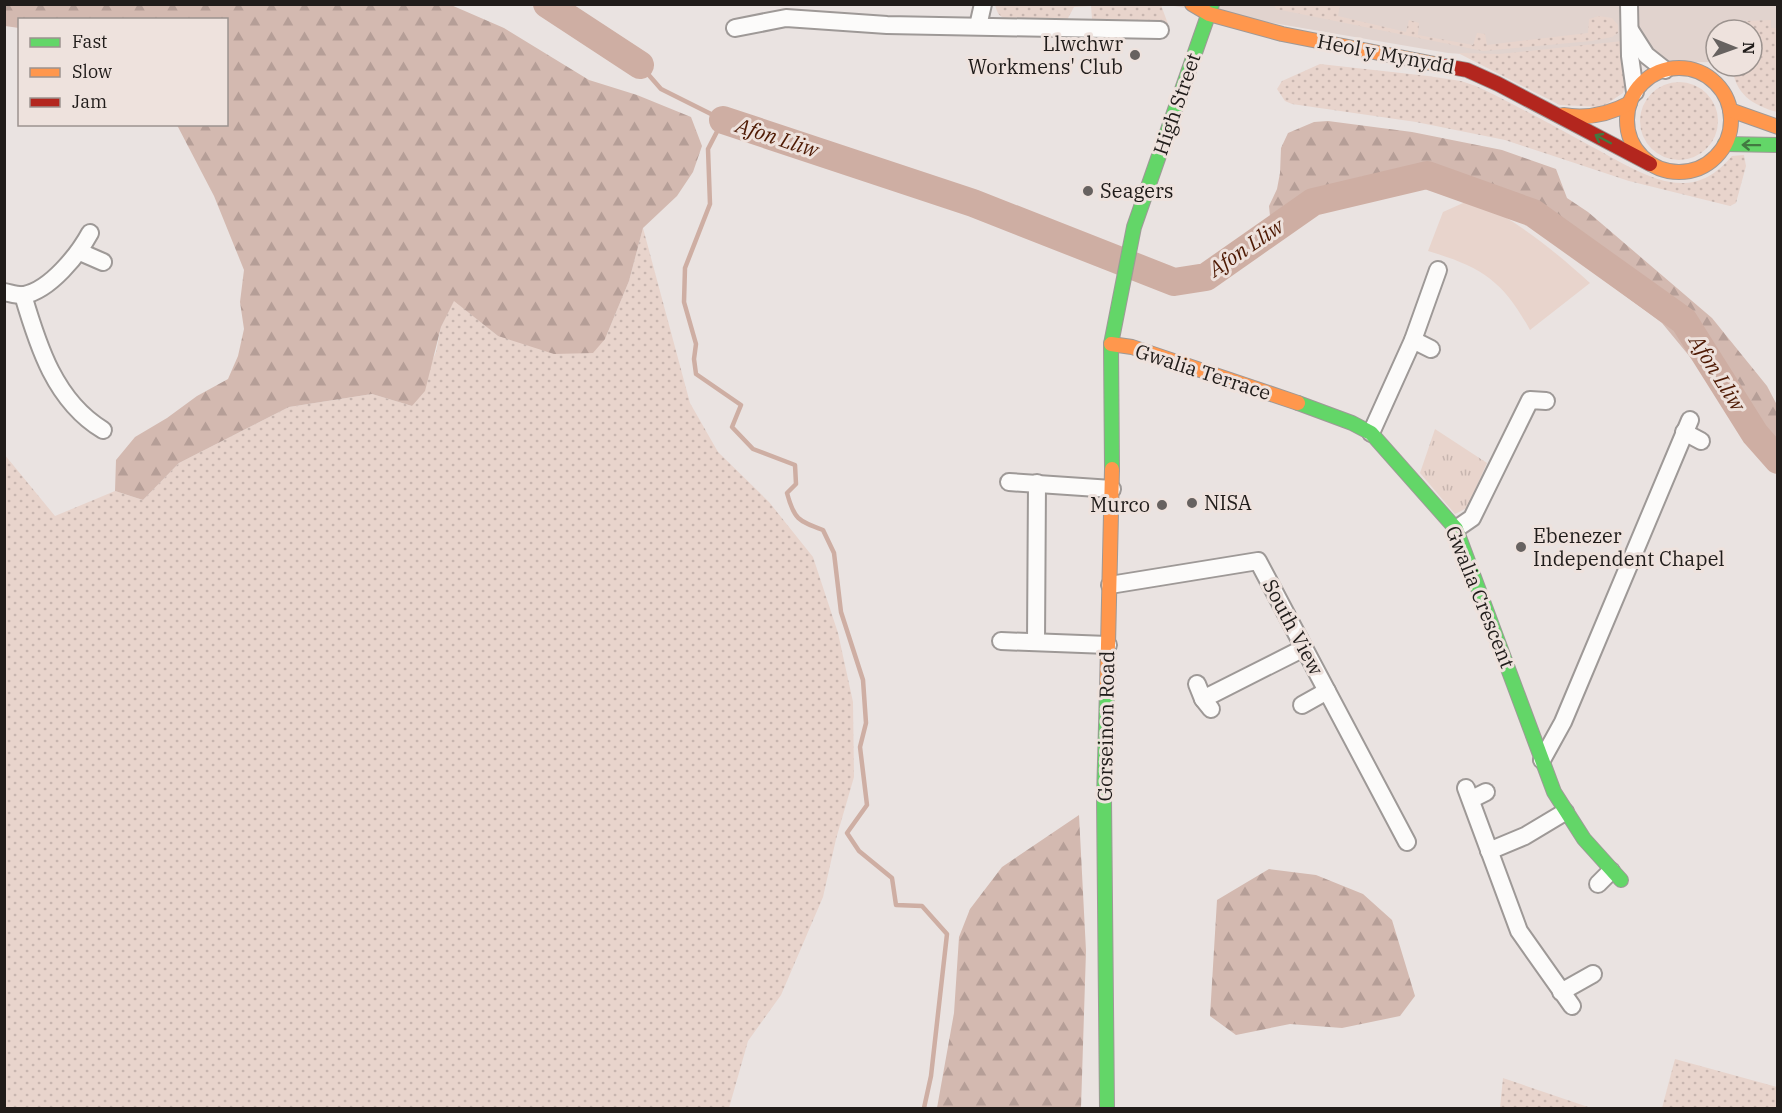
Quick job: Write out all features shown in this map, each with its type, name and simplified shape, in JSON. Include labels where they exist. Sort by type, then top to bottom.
[{"type":"street","points":[[978,26],[983,4]]},
{"type":"street","name":"Heol y Mynydd","points":[[1192,4],[1282,33],[1458,68],[1498,84],[1650,164]]},
{"type":"street","points":[[1629,4],[1632,98],[1627,120],[1629,137],[1638,152],[1650,164],[1674,173],[1686,172],[1709,163],[1725,144],[1731,128],[1730,110],[1719,87],[1703,74],[1683,68],[1665,70],[1643,82],[1632,98]]},
{"type":"street","name":"High Street","points":[[1111,344],[1131,239],[1210,9]]},
{"type":"street","points":[[735,28],[786,18],[887,25],[1160,30]]},
{"type":"street","points":[[1628,27],[1640,48],[1652,61],[1665,70]]},
{"type":"street","name":"Heol y Mynydd","points":[[1555,114],[1579,118],[1592,117],[1611,112],[1632,98]]},
{"type":"street","points":[[1730,110],[1778,127]]},
{"type":"street","points":[[1725,144],[1778,146]]},
{"type":"street","points":[[4,292],[23,295],[49,282],[80,252],[90,233]]},
{"type":"street","points":[[80,252],[103,262]]},
{"type":"street","points":[[1371,433],[1413,340],[1438,270]]},
{"type":"street","points":[[23,295],[36,342],[53,378],[83,425],[104,430]]},
{"type":"street","points":[[1413,340],[1431,349]]},
{"type":"street","name":"Gwalia Terrace","points":[[1111,344],[1132,347],[1295,402]]},
{"type":"street","name":"Gorseinon Road","points":[[1107,1108],[1104,798],[1112,489],[1111,344]]},
{"type":"street","points":[[1456,529],[1472,518],[1530,400],[1546,400]]},
{"type":"street","name":"Gwalia Crescent","points":[[1295,402],[1352,423],[1371,433],[1456,529],[1554,792],[1565,812],[1616,876]]},
{"type":"street","points":[[1542,760],[1563,722],[1687,426],[1701,441]]},
{"type":"street","points":[[1009,482],[1112,489]]},
{"type":"street","points":[[1036,642],[1037,483]]},
{"type":"street","name":"South View","points":[[1110,585],[1258,561],[1327,691],[1391,828],[1407,842]]},
{"type":"street","points":[[1001,641],[1108,645]]},
{"type":"street","points":[[1204,697],[1304,648]]},
{"type":"street","points":[[1302,705],[1327,691]]},
{"type":"street","points":[[1475,793],[1489,851],[1519,931],[1572,1006]]},
{"type":"street","points":[[1489,851],[1525,836],[1565,812]]},
{"type":"street","points":[[1598,884],[1616,876]]},
{"type":"street","points":[[1561,992],[1593,974]]},
{"type":"shaded area","points":[[1168,5],[1777,5],[1777,62],[1764,45],[1764,18],[1704,18],[1704,62],[1592,63],[1448,53]]},
{"type":"green space","points":[[5,4],[451,5],[504,28],[589,80],[637,95],[691,117],[702,146],[693,172],[677,196],[643,228],[629,281],[605,339],[593,353],[554,354],[498,336],[454,301],[441,327],[425,391],[412,406],[372,394],[289,407],[179,463],[143,500],[115,491],[116,460],[135,437],[167,418],[197,396],[228,379],[238,356],[244,329],[240,302],[244,270],[214,196],[178,126],[228,126],[228,18],[18,18],[18,28],[5,26]]},
{"type":"green space","points":[[995,5],[1161,5],[1168,24],[1099,23],[1092,19],[1091,6],[1074,7],[1067,20],[1014,20],[1001,16]]},
{"type":"green space","points":[[1274,5],[1340,5],[1338,16],[1406,32],[1409,20],[1419,23],[1418,35],[1473,45],[1477,33],[1485,34],[1487,45],[1588,33],[1589,19],[1599,16],[1612,18],[1618,25],[1618,33],[1612,37],[1591,41],[1483,51],[1276,9]]},
{"type":"green space","points":[[1764,20],[1771,20],[1771,28],[1777,28],[1777,112],[1760,106],[1746,97],[1735,78],[1764,78]]},
{"type":"green space","points":[[1623,41],[1626,81],[1623,93],[1602,107],[1560,105],[1458,53],[1499,54]]},
{"type":"green space","points":[[1320,64],[1428,76],[1461,81],[1476,86],[1634,170],[1660,180],[1685,183],[1699,180],[1717,171],[1732,156],[1744,155],[1746,166],[1736,203],[1730,206],[1629,181],[1505,140],[1416,122],[1292,104],[1285,101],[1277,89],[1282,81]]},
{"type":"green space","points":[[1679,82],[1694,85],[1707,93],[1715,106],[1718,121],[1715,136],[1707,149],[1694,157],[1679,160],[1664,157],[1651,149],[1643,136],[1640,121],[1643,106],[1651,93],[1664,85]]},
{"type":"green space","points":[[1328,121],[1412,132],[1502,150],[1556,169],[1567,198],[1588,212],[1712,318],[1767,386],[1777,405],[1777,474],[1700,369],[1662,323],[1574,258],[1524,215],[1479,188],[1449,177],[1421,171],[1394,172],[1361,177],[1309,190],[1282,215],[1270,216],[1269,206],[1277,189],[1280,173],[1281,148],[1288,133],[1314,122]]},
{"type":"green space","points":[[1472,199],[1534,236],[1590,283],[1530,330],[1510,299],[1489,278],[1463,263],[1428,251],[1443,212]]},
{"type":"green space","points":[[643,228],[690,403],[718,452],[769,502],[813,557],[838,633],[853,702],[854,777],[836,839],[823,897],[781,995],[748,1041],[729,1108],[5,1108],[4,454],[55,516],[115,491],[143,500],[179,463],[289,407],[372,394],[412,406],[436,352],[441,327],[454,300],[498,336],[605,339],[629,281]]},
{"type":"green space","points":[[1435,429],[1487,463],[1467,508],[1455,514],[1420,473]]},
{"type":"green space","points":[[1079,815],[1086,951],[1081,1108],[937,1108],[954,1013],[959,937],[970,909],[1002,867]]},
{"type":"green space","points":[[1269,869],[1316,875],[1363,894],[1392,920],[1415,996],[1400,1016],[1342,1028],[1290,1024],[1236,1035],[1210,1016],[1217,900]]},
{"type":"green space","points":[[1675,1059],[1777,1087],[1777,1108],[1662,1108]]},
{"type":"green space","points":[[1503,1078],[1591,1108],[1500,1108]]},
{"type":"waterway","name":"Afon Lliw","points":[[547,4],[640,65]]},
{"type":"waterway","points":[[640,65],[661,89],[723,120],[708,149],[710,204],[685,268],[684,302],[696,344],[694,359],[696,374],[741,405],[732,427],[753,449],[795,465],[796,484],[787,493],[792,508],[802,521],[823,530],[834,553],[841,612],[863,680],[866,723],[860,747],[867,805],[847,833],[859,851],[892,878],[896,905],[922,906],[947,934],[931,1076],[924,1108]]},
{"type":"waterway","name":"Afon Lliw","points":[[723,120],[973,203],[1174,282],[1206,277],[1313,202],[1427,175],[1533,213],[1684,321],[1755,434],[1778,460]]},
{"type":"traffic: fast","points":[[1112,469],[1111,344],[1134,227],[1212,4]]},
{"type":"traffic: fast","points":[[1725,144],[1778,145]]},
{"type":"traffic: fast","points":[[1298,403],[1352,423],[1371,433],[1456,529],[1554,792],[1584,839],[1621,880]]},
{"type":"traffic: fast","points":[[1107,689],[1104,798],[1107,1108]]},
{"type":"traffic: slow","points":[[1192,4],[1209,14],[1282,34],[1445,66]]},
{"type":"traffic: slow","points":[[1679,68],[1699,72],[1716,83],[1727,100],[1731,120],[1727,140],[1716,157],[1699,168],[1679,172],[1659,168],[1642,157],[1631,140],[1627,120],[1631,100],[1642,83],[1659,72],[1679,68]]},
{"type":"traffic: slow","points":[[1563,115],[1597,115],[1630,103]]},
{"type":"traffic: slow","points":[[1730,110],[1778,127]]},
{"type":"traffic: slow","points":[[1111,344],[1132,347],[1298,403]]},
{"type":"traffic: slow","points":[[1107,689],[1112,469]]},
{"type":"traffic: jam","points":[[1445,66],[1467,70],[1498,84],[1650,164]]},
{"type":"place","name":"Llwchwr Workmens' Club","points":[[1135,55]]},
{"type":"place","name":"Seagers","points":[[1088,191]]},
{"type":"place","name":"NISA","points":[[1192,503]]},
{"type":"place","name":"Murco","points":[[1162,505]]},
{"type":"place","name":"Ebenezer Independent Chapel","points":[[1521,547]]}]
